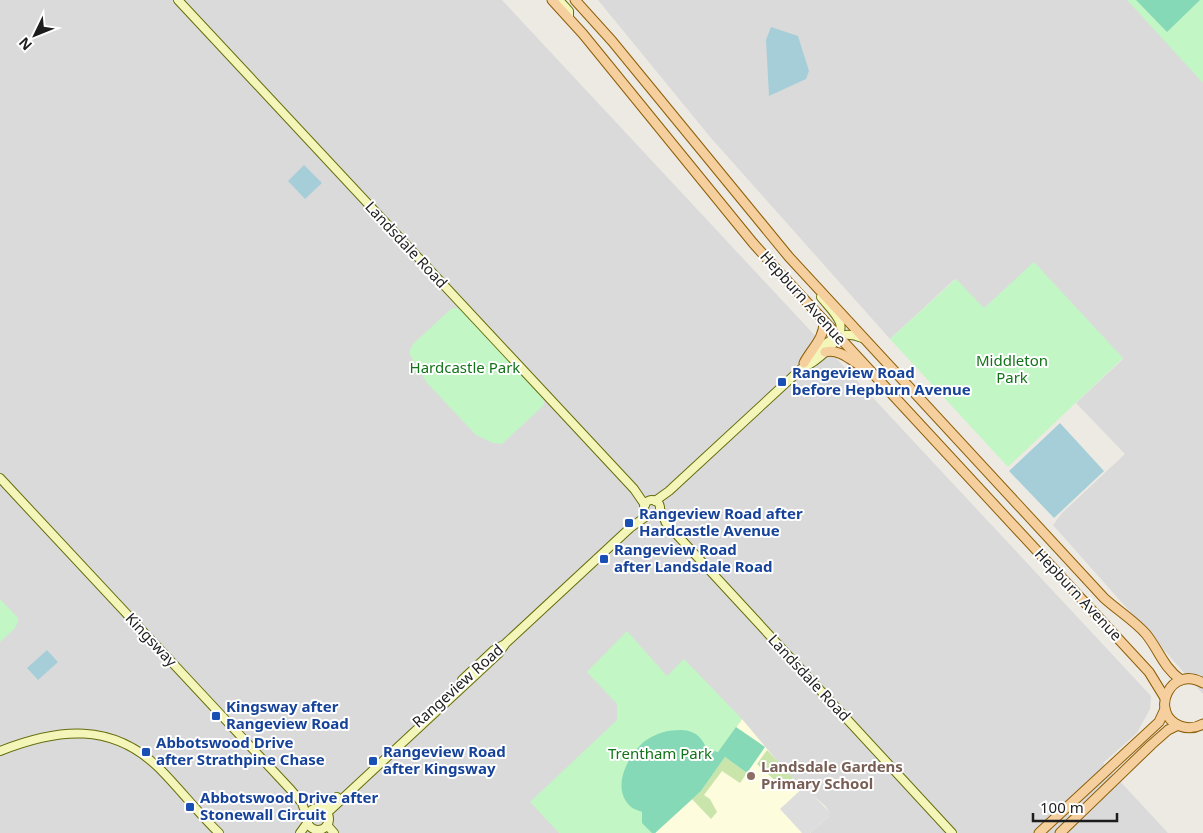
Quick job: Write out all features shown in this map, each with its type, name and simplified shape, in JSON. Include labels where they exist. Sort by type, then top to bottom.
[{"type":"main road","name":"Hepburn Avenue","points":[[552,0],[569,18],[753,243],[1149,672],[1165,698]]},
{"type":"main road","name":"Hepburn Avenue","points":[[574,0],[612,41],[800,270],[1104,598],[1142,630],[1171,673],[1181,680]]},
{"type":"main road","points":[[803,366],[823,333],[824,322]]},
{"type":"main road","points":[[825,352],[831,351],[846,356],[883,384]]},
{"type":"main road","points":[[1200,679],[1181,680],[1171,687],[1165,698],[1166,709],[1170,719],[1178,725],[1192,728],[1202,727]]},
{"type":"main road","points":[[1039,833],[1159,722],[1166,709]]},
{"type":"main road","points":[[1060,833],[1151,745],[1168,730],[1178,725]]},
{"type":"street","name":"Landsdale Road","points":[[178,0],[952,833]]},
{"type":"street","points":[[559,0],[569,11],[569,18]]},
{"type":"street","points":[[800,270],[837,318],[840,328],[837,336],[850,334],[862,338]]},
{"type":"street","name":"Rangeview Road","points":[[803,366],[808,366],[825,352],[834,344],[837,336]]},
{"type":"street","name":"Rangeview Road","points":[[317,808],[333,801],[365,774],[499,653],[506,642],[652,508],[803,366],[829,339],[837,336]]},
{"type":"street","name":"Kingsway","points":[[0,478],[302,803],[308,820]]},
{"type":"street","points":[[0,751],[24,741],[71,732],[90,733],[119,740],[134,747],[159,768],[219,833]]},
{"type":"street","name":"Rangeview Road","points":[[327,813],[365,774]]},
{"type":"street","name":"Kingsway","points":[[302,803],[317,808]]},
{"type":"street","points":[[300,833],[311,811],[317,808],[327,813],[328,820],[322,829],[306,833]]},
{"type":"street","points":[[308,820],[322,829],[334,833]]},
{"type":"shaded area","points":[[0,0],[502,0],[1151,696],[1150,709],[1137,733],[1103,763],[1168,833],[0,833]]},
{"type":"shaded area","points":[[598,0],[1203,0],[1203,694],[1053,525],[1062,513],[1125,454],[1076,403],[1123,359],[984,309],[955,279],[890,339],[711,138]]},
{"type":"shaded area","name":"Landsdale Gardens Primary School","points":[[742,719],[788,774],[825,806],[829,811],[829,816],[810,833],[655,833],[701,791],[718,752]]},
{"type":"shaded area","points":[[804,787],[829,811],[829,816],[810,833],[802,833],[780,809]]},
{"type":"green space","points":[[1127,0],[1203,0],[1203,83]]},
{"type":"green space","points":[[1136,0],[1200,0],[1167,32]]},
{"type":"green space","name":"Middleton Park","points":[[1034,262],[1123,358],[1008,467],[890,339],[956,279],[984,308]]},
{"type":"green space","name":"Hardcastle Park","points":[[451,309],[461,309],[544,398],[544,405],[502,444],[493,443],[476,435],[427,383],[410,355],[413,344]]},
{"type":"green space","points":[[0,599],[18,618],[18,622],[15,628],[0,642]]},
{"type":"green space","name":"Trentham Park","points":[[627,631],[667,676],[684,659],[742,719],[718,752],[701,791],[655,833],[559,833],[530,802],[617,720],[617,704],[587,672]]},
{"type":"green space","points":[[736,727],[765,747],[747,773],[725,757],[701,791],[655,833],[652,833],[642,823],[642,812],[629,805],[622,789],[624,771],[633,754],[645,741],[653,736],[667,731],[681,730],[695,734],[702,740],[706,749],[718,752]]},
{"type":"green space","points":[[767,750],[793,778],[783,788],[757,764]]},
{"type":"green space","points":[[725,757],[747,773],[740,783],[722,771],[704,795],[710,799],[717,812],[711,819],[692,799],[701,791]]},
{"type":"water","points":[[771,27],[798,36],[809,71],[806,79],[769,96],[766,40]]},
{"type":"water","points":[[304,165],[322,183],[305,199],[288,181]]},
{"type":"water","points":[[1060,423],[1104,471],[1054,518],[1009,471]]},
{"type":"water","points":[[47,650],[58,662],[38,680],[27,668]]},
{"type":"place","name":"Rangeview Road before Hepburn Avenue","points":[[782,382]]},
{"type":"place","name":"Rangeview Road after Hardcastle Avenue","points":[[629,523]]},
{"type":"place","name":"Rangeview Road after Landsdale Road","points":[[604,559]]},
{"type":"place","name":"Kingsway after Rangeview Road","points":[[216,716]]},
{"type":"place","name":"Abbotswood Drive after Strathpine Chase","points":[[146,752]]},
{"type":"place","name":"Rangeview Road after Kingsway","points":[[373,761]]},
{"type":"place","name":"Landsdale Gardens Primary School","points":[[751,776]]},
{"type":"place","name":"Abbotswood Drive after Stonewall Circuit","points":[[190,807]]}]
